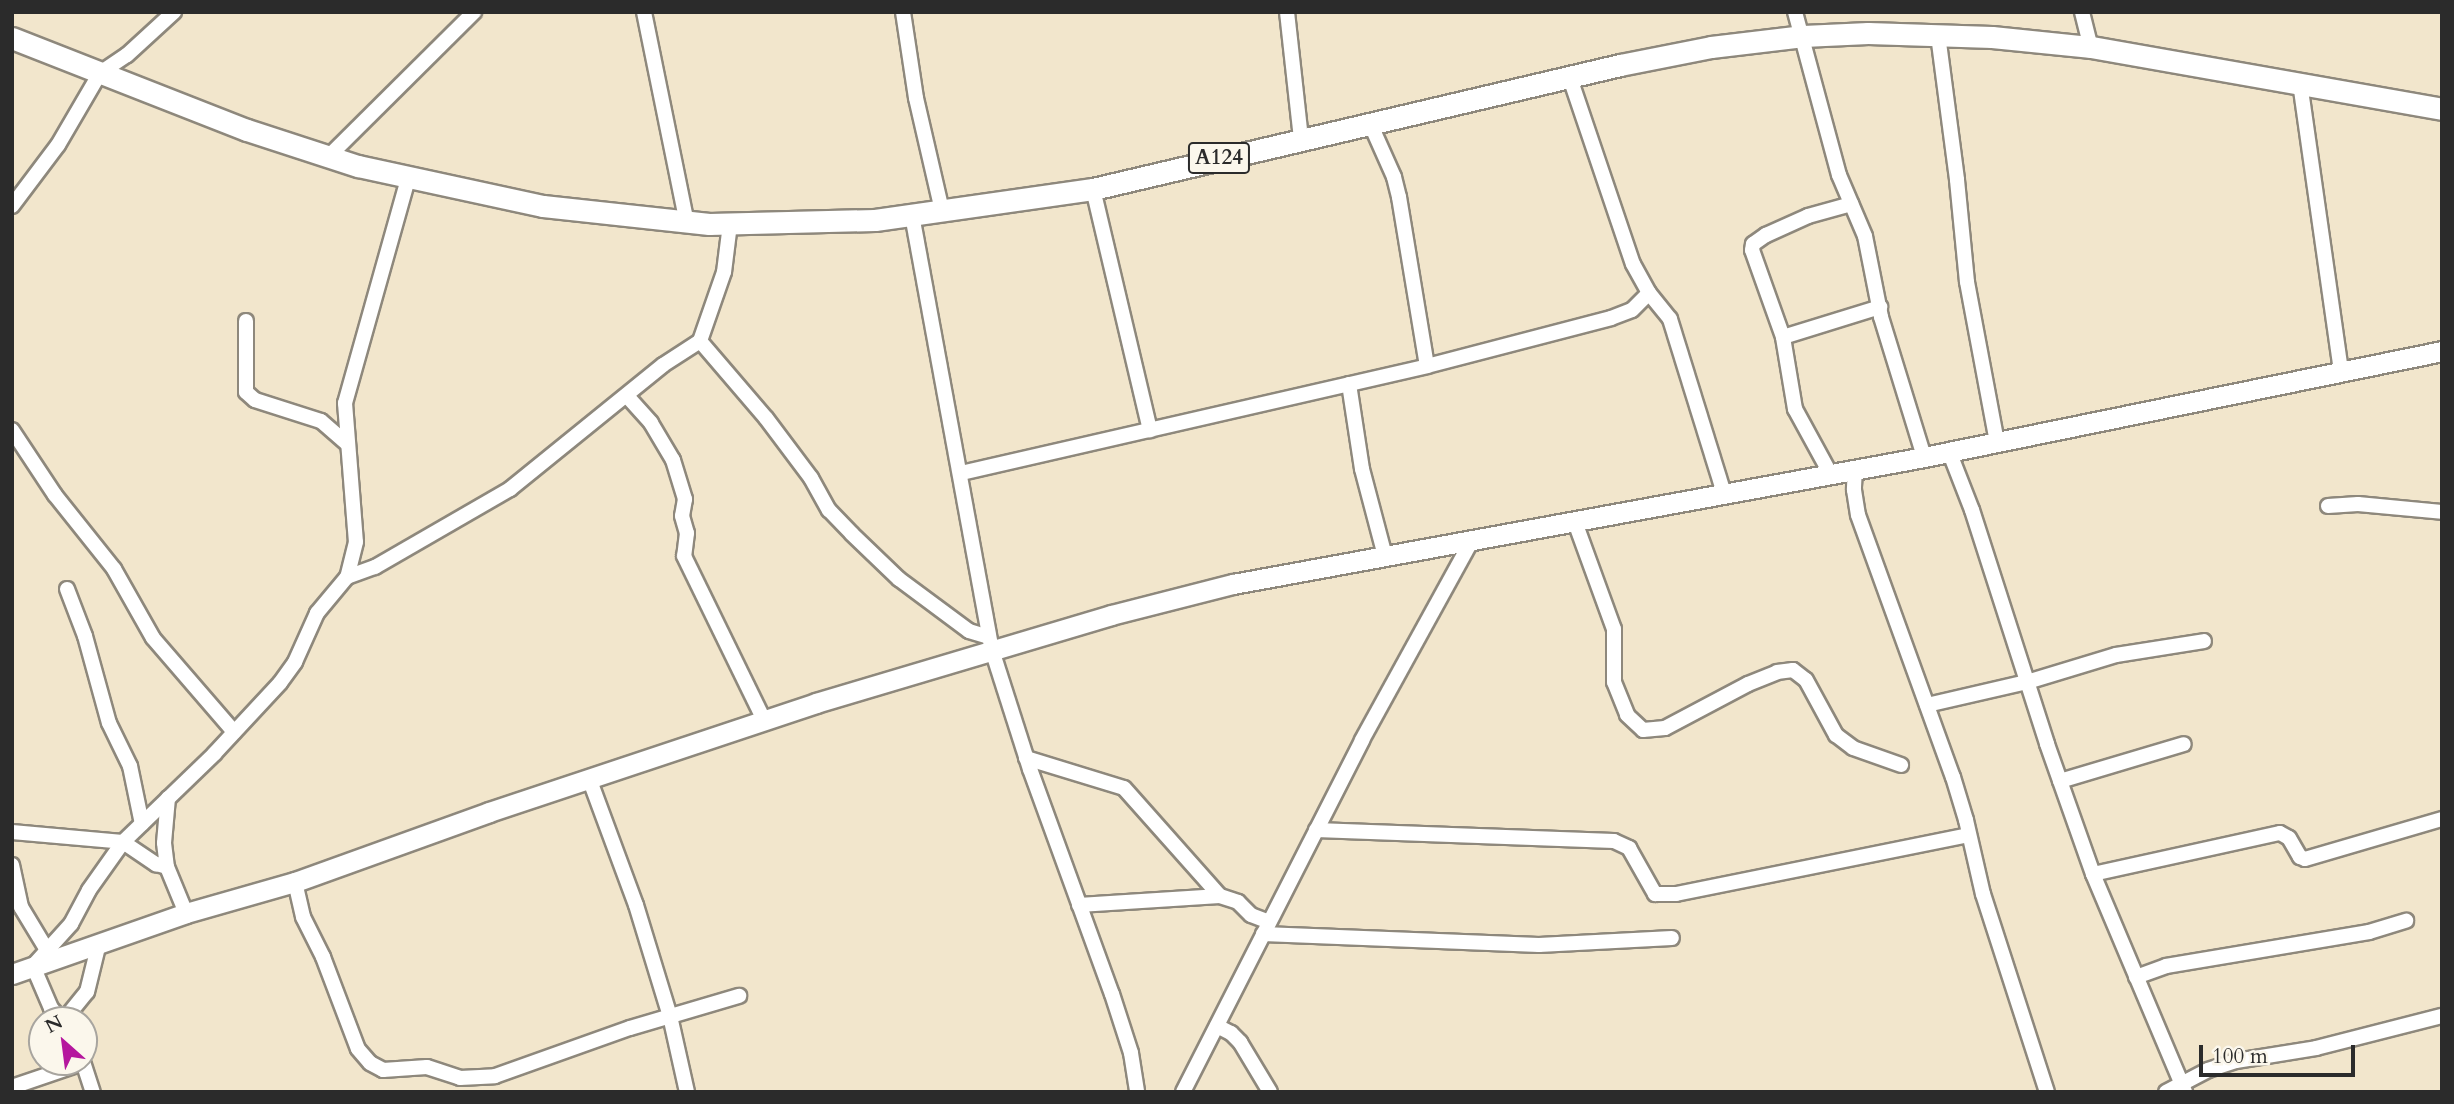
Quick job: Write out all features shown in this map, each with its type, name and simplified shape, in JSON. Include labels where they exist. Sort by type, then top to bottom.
[{"type":"highway","name":"A124","points":[[12,38],[247,130],[328,157],[408,179],[542,206],[687,223],[876,220],[1093,189],[1301,138],[1711,47],[1803,36],[1992,37],[2091,47],[2442,109]]},
{"type":"main road","points":[[12,974],[186,913],[295,882],[589,778],[991,644],[1233,584],[1924,457],[2442,351]]},
{"type":"street","points":[[12,206],[58,145],[100,73],[127,55],[174,12]]},
{"type":"street","points":[[328,157],[474,12]]},
{"type":"street","points":[[644,12],[687,223]]},
{"type":"street","points":[[902,12],[916,98],[942,211]]},
{"type":"street","points":[[1287,12],[1301,138]]},
{"type":"street","points":[[1795,12],[1839,175],[1865,236],[1880,307],[1924,457]]},
{"type":"street","points":[[2082,12],[2091,47]]},
{"type":"street","points":[[1938,35],[1957,180],[1966,282],[1997,442]]},
{"type":"street","points":[[1570,78],[1633,264],[1649,293],[1670,319],[1724,492]]},
{"type":"street","points":[[2300,83],[2341,370]]},
{"type":"street","points":[[1370,123],[1394,177],[1399,197],[1427,366]]},
{"type":"street","points":[[50,1006],[33,966],[71,924],[89,890],[123,842],[280,684],[295,662],[317,613],[347,577],[356,542],[345,403],[408,179]]},
{"type":"street","points":[[1093,189],[1150,430]]},
{"type":"street","points":[[1830,473],[1795,409],[1783,337],[1753,244],[1808,216],[1851,204]]},
{"type":"street","points":[[912,215],[991,644],[1026,758],[1131,1053],[1137,1092]]},
{"type":"street","points":[[347,577],[375,567],[510,489],[663,365],[700,341],[723,272],[730,224]]},
{"type":"street","points":[[961,473],[1427,366],[1611,318],[1632,310],[1649,293]]},
{"type":"street","points":[[1783,337],[1880,307]]},
{"type":"street","points":[[246,321],[246,392],[255,400],[321,422],[347,443]]},
{"type":"street","points":[[700,341],[766,418],[837,518],[900,579],[969,631],[991,644]]},
{"type":"street","points":[[1349,384],[1362,469],[1385,556]]},
{"type":"street","points":[[627,396],[651,423],[673,460],[685,499],[682,516],[687,533],[684,556],[748,682],[764,720]]},
{"type":"street","points":[[12,430],[55,495],[114,569],[153,638],[234,732]]},
{"type":"street","points":[[1949,452],[1972,510],[2093,874],[2183,1088]]},
{"type":"street","points":[[1855,468],[1854,490],[1858,514],[1953,777],[1983,894],[2047,1092]]},
{"type":"street","points":[[2328,506],[2358,504],[2442,512]]},
{"type":"street","points":[[1575,522],[1614,629],[1614,682],[1627,715],[1643,730],[1665,728],[1748,684],[1777,672],[1793,670],[1806,680],[1836,735],[1853,748],[1901,765]]},
{"type":"street","points":[[1183,1092],[1316,830],[1472,540]]},
{"type":"street","points":[[66,589],[85,636],[109,723],[130,766],[142,824]]},
{"type":"street","points":[[1927,705],[2027,682],[2116,655],[2204,641]]},
{"type":"street","points":[[2060,781],[2184,744]]},
{"type":"street","points":[[1026,758],[1124,788],[1220,896]]},
{"type":"street","points":[[589,778],[636,905],[670,1016],[687,1092]]},
{"type":"street","points":[[168,798],[164,844],[167,867],[186,913]]},
{"type":"street","points":[[2093,874],[2280,833],[2289,838],[2300,857],[2305,859],[2442,819]]},
{"type":"street","points":[[1316,830],[1614,841],[1629,848],[1655,894],[1689,891],[1968,835]]},
{"type":"street","points":[[12,832],[123,842],[156,864],[167,867]]},
{"type":"street","points":[[12,865],[21,907],[47,950]]},
{"type":"street","points":[[295,882],[303,917],[323,957],[358,1049],[370,1063],[383,1070],[427,1067],[460,1078],[495,1076],[670,1016],[739,996]]},
{"type":"street","points":[[1079,905],[1220,896],[1238,902],[1266,928],[1445,944],[1539,945],[1672,938]]},
{"type":"street","points":[[2136,977],[2166,966],[2369,932],[2406,921]]},
{"type":"street","points":[[75,1006],[87,992],[99,943]]},
{"type":"street","points":[[2166,1092],[2183,1088],[2208,1070],[2236,1062],[2327,1045],[2442,1016]]},
{"type":"street","points":[[1217,1026],[1231,1033],[1240,1042],[1270,1092]]},
{"type":"street","points":[[12,1087],[45,1076]]}]
